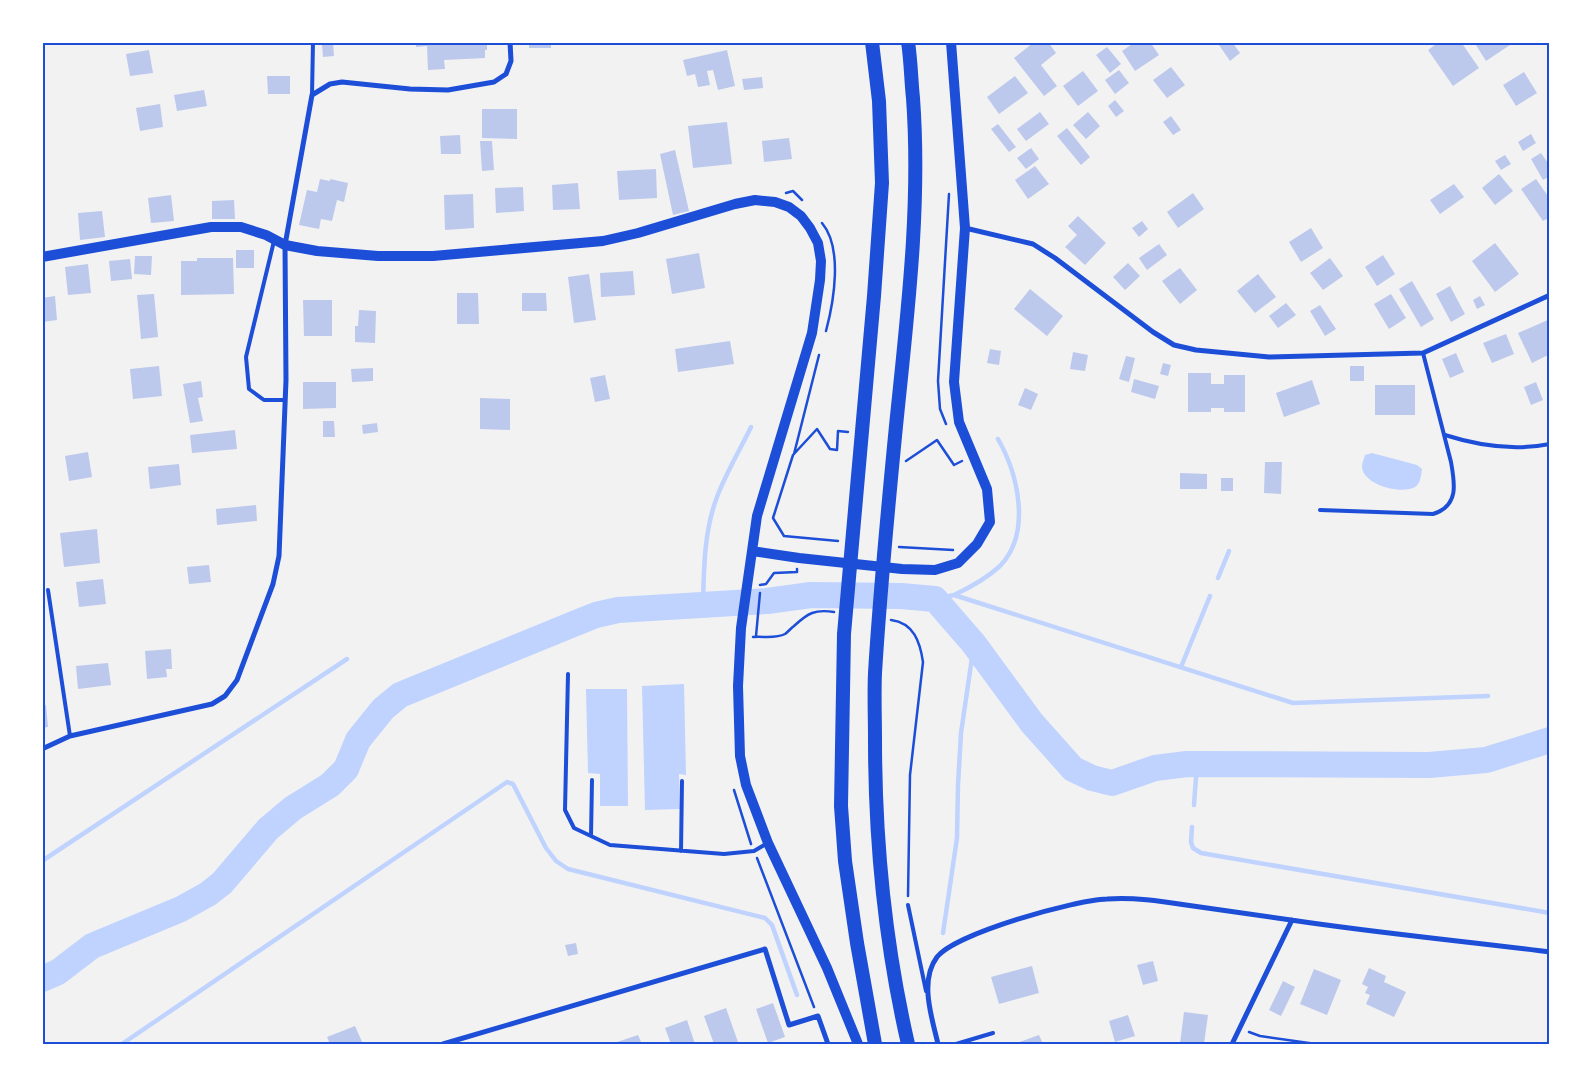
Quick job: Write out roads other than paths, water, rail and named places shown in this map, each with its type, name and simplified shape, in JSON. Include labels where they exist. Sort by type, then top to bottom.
[{"type":"highway","points":[[872,42],[879,100],[882,183],[874,296],[844,634],[841,806],[844,861],[874,1044]]},
{"type":"highway","points":[[908,42],[916,168],[908,302],[875,674],[875,780],[880,874],[888,941],[908,1044]]},
{"type":"main road","points":[[752,551],[902,569],[935,570],[958,562],[977,544],[990,522],[987,489],[959,422],[954,382],[965,228],[951,42]]},
{"type":"main road","points":[[42,257],[228,226],[254,230],[285,245],[317,251],[378,256],[462,254],[603,241],[755,200],[775,202],[789,207],[801,216],[818,243],[821,261],[820,280],[812,333],[757,516],[741,628],[738,686],[740,756],[746,785],[768,843],[827,968],[858,1044]]},
{"type":"street","points":[[42,749],[70,736],[212,704],[225,696],[237,680],[273,584],[279,556],[286,400],[285,245],[312,95],[330,84],[342,82],[410,89],[448,90],[494,82],[506,74],[511,61],[510,42]]},
{"type":"street","points":[[965,228],[1033,244],[1055,258],[1153,332],[1174,345],[1196,350],[1269,357],[1423,352],[1550,296]]},
{"type":"street","points":[[938,1044],[927,996],[931,970],[937,956],[953,944],[980,932],[1069,905],[1106,898],[1145,899],[1292,920],[1550,952]]},
{"type":"street","points":[[1232,1044],[1292,920]]},
{"type":"street","points":[[443,1044],[765,949],[789,1026],[818,1016],[828,1044]]},
{"type":"lane","points":[[312,95],[313,42]]},
{"type":"lane","points":[[275,239],[246,357],[249,388],[264,400],[286,400]]},
{"type":"lane","points":[[1320,510],[1433,514],[1442,511],[1450,502],[1453,495],[1454,478],[1445,435],[1423,352]]},
{"type":"lane","points":[[1445,435],[1466,442],[1489,446],[1514,447],[1550,444]]},
{"type":"lane","points":[[48,590],[70,736]]},
{"type":"lane","points":[[568,674],[565,810],[574,828],[610,845],[681,851],[724,854],[754,851],[768,843]]},
{"type":"lane","points":[[591,836],[592,780]]},
{"type":"lane","points":[[681,851],[682,781]]},
{"type":"lane","points":[[908,905],[927,996]]},
{"type":"lane","points":[[956,1044],[993,1033]]},
{"type":"water","points":[[1372,453],[1417,465],[1422,469],[1418,483],[1415,487],[1401,490],[1384,487],[1369,479],[1364,473],[1362,466],[1365,455]]},
{"type":"water","points":[[684,684],[686,775],[679,774],[680,809],[645,810],[642,686]]},
{"type":"water","points":[[586,689],[627,689],[628,806],[600,806],[600,774],[588,773]]},
{"type":"waterway","points":[[703,604],[709,523],[717,497],[751,427]]},
{"type":"waterway","points":[[954,595],[978,582],[1000,566],[1010,553],[1016,537],[1019,521],[1016,486],[1005,453],[998,439]]},
{"type":"waterway","points":[[1218,578],[1229,551]]},
{"type":"waterway","points":[[42,979],[58,972],[92,946],[181,909],[208,894],[222,883],[268,829],[293,808],[330,785],[346,769],[358,740],[383,709],[400,695],[596,615],[618,610],[767,601],[811,595],[901,596],[935,599],[974,644],[1032,723],[1073,769],[1092,778],[1112,783],[1155,768],[1187,764],[1429,765],[1486,760],[1550,740]]},
{"type":"waterway","points":[[935,599],[954,595],[1293,703],[1488,696]]},
{"type":"waterway","points":[[1181,667],[1210,596]]},
{"type":"waterway","points":[[943,933],[957,838],[961,733],[974,644]]},
{"type":"waterway","points":[[42,861],[347,659]]},
{"type":"waterway","points":[[1194,805],[1197,764]]},
{"type":"waterway","points":[[122,1044],[507,782],[513,784],[546,848],[556,861],[568,869],[765,918],[772,925],[797,995]]},
{"type":"waterway","points":[[1192,827],[1191,842],[1193,848],[1201,853],[1550,913]]}]
